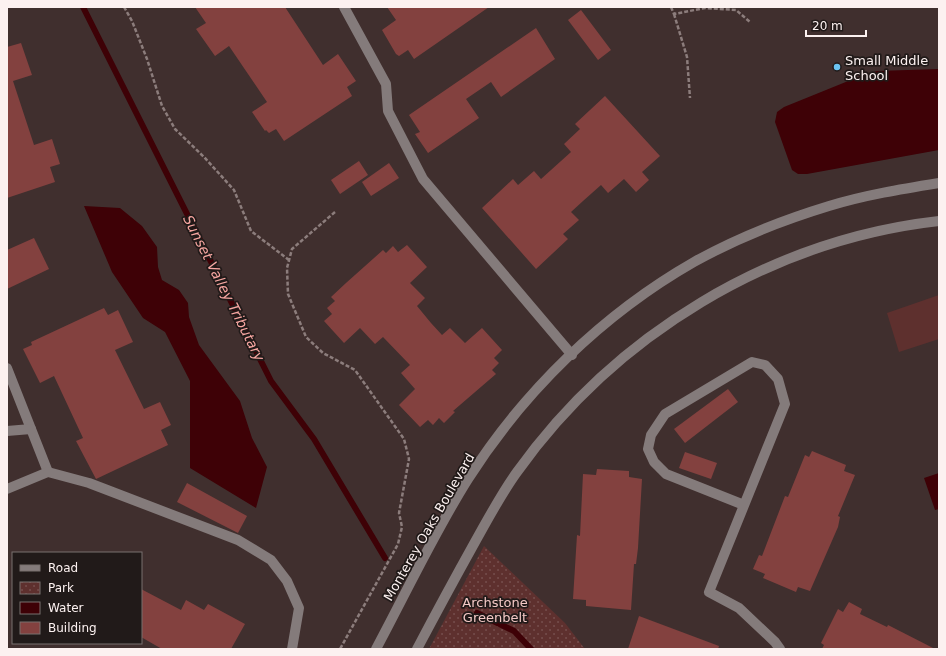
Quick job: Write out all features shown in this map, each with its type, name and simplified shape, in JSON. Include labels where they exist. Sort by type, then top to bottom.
[{"type":"street","points":[[344,7],[386,84],[388,111],[423,179],[572,355]]},
{"type":"street","name":"Monterey Oaks Boulevard","points":[[376,649],[468,479],[505,426],[547,378],[593,334],[641,298],[694,263],[743,238],[775,224],[831,205],[887,192],[939,183]]},
{"type":"street","points":[[417,649],[495,506],[516,472],[573,404],[630,352],[690,309],[730,285],[789,258],[835,242],[886,228],[939,221]]},
{"type":"street","points":[[744,505],[666,474],[654,462],[648,449],[651,435],[665,414],[752,362],[765,365],[778,379],[784,404],[744,505],[709,592],[739,608],[775,642],[780,649]]},
{"type":"street","points":[[7,368],[48,472]]},
{"type":"street","points":[[7,430],[30,429]]},
{"type":"street","points":[[7,488],[48,472],[89,484],[238,540],[271,560],[287,581],[299,608],[292,649]]},
{"type":"path","points":[[124,7],[132,21],[147,59],[162,106],[175,129],[204,156],[234,190],[251,231],[290,260]]},
{"type":"path","points":[[671,7],[687,57],[690,98]]},
{"type":"path","points":[[674,14],[705,8],[736,10],[750,22]]},
{"type":"path","points":[[334,212],[292,249],[288,268],[288,294],[306,337],[323,353],[355,370],[404,440],[409,459],[399,512],[402,527],[398,544],[340,649]]},
{"type":"green space","points":[[939,295],[939,339],[899,352],[887,313]]},
{"type":"green space","name":"Archstone Greenbelt","points":[[484,546],[565,623],[585,649],[429,649]]},
{"type":"water","points":[[939,69],[939,150],[807,174],[798,174],[792,170],[775,122],[777,112],[784,107],[863,75],[877,71]]},
{"type":"water","points":[[84,206],[120,208],[142,226],[157,247],[158,267],[162,280],[179,290],[188,303],[189,317],[199,345],[240,401],[252,438],[267,467],[256,508],[190,468],[190,381],[165,332],[143,318],[112,272]]},
{"type":"water","points":[[939,473],[939,509],[935,510],[924,478]]},
{"type":"building","points":[[195,7],[285,7],[323,65],[338,54],[356,81],[347,87],[352,96],[284,141],[276,129],[269,133],[266,130],[265,131],[252,112],[267,102],[229,46],[215,56],[196,29],[206,23]]},
{"type":"building","points":[[387,7],[489,7],[414,59],[408,50],[399,56],[396,54],[382,30],[396,20]]},
{"type":"building","points":[[581,10],[611,50],[598,60],[568,20]]},
{"type":"building","points":[[536,28],[555,59],[501,97],[491,82],[466,99],[479,118],[428,153],[415,134],[420,132],[409,115]]},
{"type":"building","points":[[21,43],[32,75],[13,81],[34,145],[52,139],[60,164],[50,167],[55,182],[7,198],[7,47]]},
{"type":"building","points":[[605,96],[660,156],[642,172],[649,180],[636,192],[624,179],[608,193],[601,185],[583,201],[571,212],[579,220],[563,234],[568,239],[536,269],[482,208],[513,179],[518,185],[534,171],[541,179],[571,152],[564,144],[580,129],[575,124]]},
{"type":"building","points":[[359,161],[368,175],[340,194],[331,180]]},
{"type":"building","points":[[389,163],[399,178],[371,196],[362,182]]},
{"type":"building","points":[[34,238],[49,269],[7,289],[7,250]]},
{"type":"building","points":[[407,245],[427,267],[410,283],[425,298],[417,306],[431,323],[442,335],[450,328],[465,343],[482,328],[502,350],[494,358],[499,363],[492,370],[496,374],[453,411],[455,412],[444,423],[439,418],[433,425],[428,420],[420,427],[399,405],[415,389],[401,373],[410,365],[383,337],[375,344],[360,328],[344,343],[324,321],[332,314],[327,308],[335,301],[331,297],[346,283],[383,250],[386,253],[393,246],[398,252]]},
{"type":"building","points":[[104,308],[108,315],[118,310],[133,342],[115,350],[144,409],[160,402],[171,425],[161,430],[168,445],[96,479],[76,441],[83,438],[54,376],[40,383],[23,349],[32,345],[31,342]]},
{"type":"building","points":[[728,389],[738,402],[685,443],[674,429]]},
{"type":"building","points":[[812,451],[846,465],[844,471],[855,475],[838,516],[840,517],[838,527],[810,591],[798,587],[796,592],[763,578],[765,574],[753,569],[759,555],[762,556],[785,496],[788,497],[805,455],[809,457]]},
{"type":"building","points":[[685,452],[717,463],[711,479],[679,468]]},
{"type":"building","points":[[597,469],[629,471],[629,477],[642,479],[638,548],[636,564],[634,564],[631,610],[586,606],[586,600],[573,599],[577,535],[580,536],[583,474],[596,475]]},
{"type":"building","points":[[187,483],[247,516],[238,533],[177,502]]},
{"type":"building","points":[[142,590],[181,610],[186,600],[204,610],[208,604],[245,624],[231,649],[162,649],[142,638]]},
{"type":"building","points":[[849,602],[862,609],[860,614],[887,627],[888,625],[935,649],[822,649],[824,645],[821,643],[838,609],[843,612]]},
{"type":"building","points":[[639,616],[719,646],[718,649],[628,649]]},
{"type":"waterway","name":"Sunset Valley Tributary","points":[[83,7],[271,381],[314,439],[385,558]]},
{"type":"waterway","name":"Sunset Valley Tributary","points":[[477,613],[514,631],[531,649]]},
{"type":"place","name":"Small Middle School","points":[[837,67]]}]
